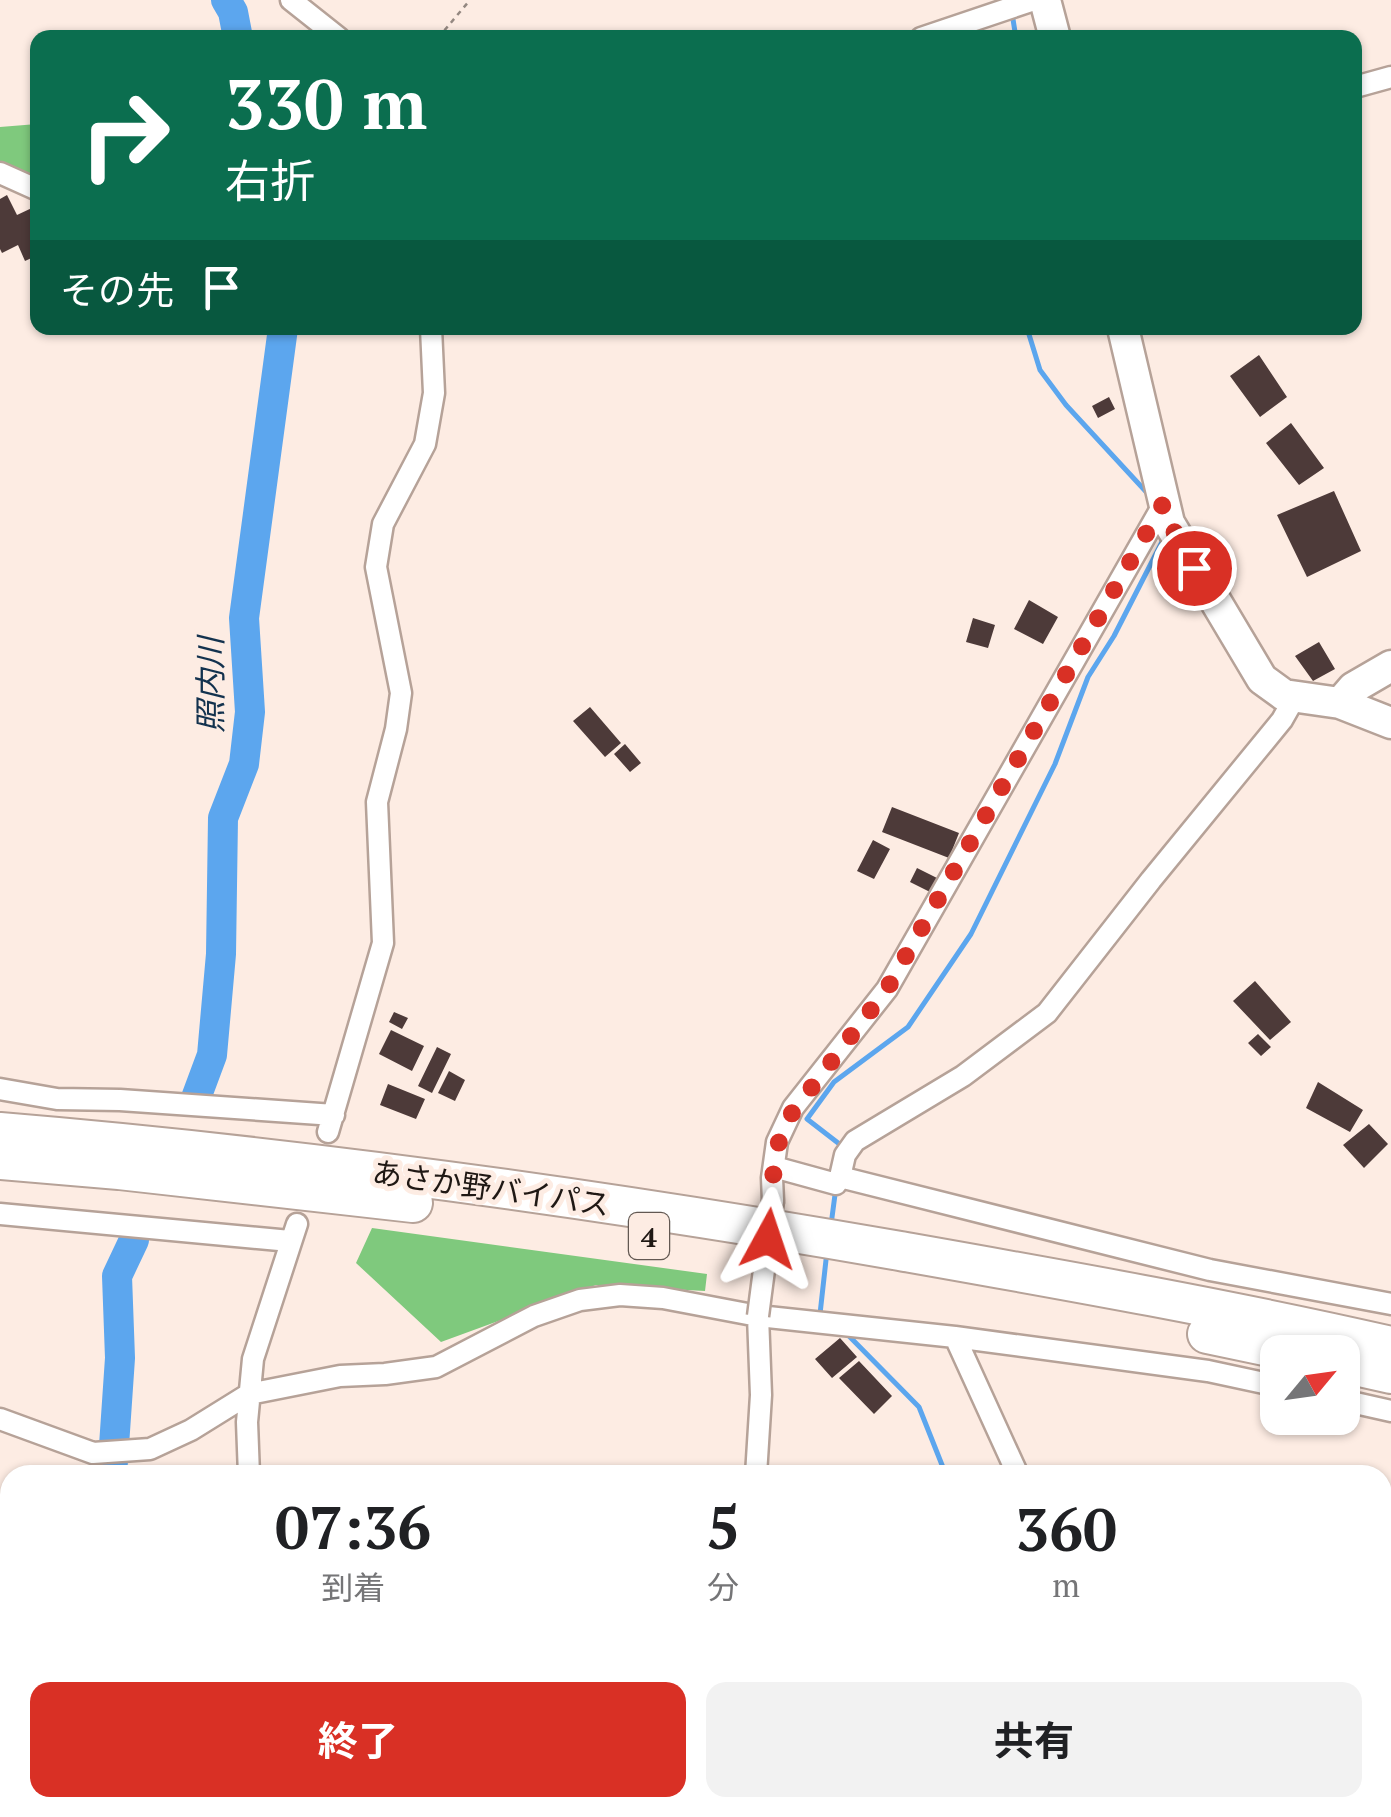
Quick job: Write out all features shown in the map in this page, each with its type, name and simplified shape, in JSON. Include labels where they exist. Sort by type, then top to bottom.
[{"type":"highway","name":"あさか野バイパス","points":[[0,1132],[318,1164],[712,1220],[1092,1286],[1391,1346]]},
{"type":"highway","name":"あさか野バイパス","points":[[0,1160],[414,1203],[634,1234],[1080,1308],[1260,1345]]},
{"type":"highway","points":[[1360,1367],[1391,1374]]},
{"type":"street","points":[[291,0],[329,30]]},
{"type":"street","points":[[945,30],[1034,0]]},
{"type":"street","points":[[1045,0],[1052,30]]},
{"type":"street","points":[[1362,84],[1391,77]]},
{"type":"street","points":[[0,173],[30,186]]},
{"type":"street","points":[[0,1089],[57,1099],[331,1124],[383,943],[377,802],[396,729],[401,692],[376,568],[384,524],[424,444],[434,394],[431,335]]},
{"type":"street","points":[[1125,335],[1163,504],[1178,541],[1262,679],[1278,692],[1340,702],[1391,723]]},
{"type":"street","points":[[757,1465],[761,1395],[758,1316],[777,1142],[793,1108],[887,989],[1163,504]]},
{"type":"street","points":[[1340,702],[1354,688],[1391,666]]},
{"type":"street","points":[[774,1167],[836,1184],[845,1154],[855,1140],[963,1076],[1047,1013],[1282,720],[1295,697]]},
{"type":"street","points":[[840,1176],[1210,1270],[1391,1304]]},
{"type":"street","points":[[0,1214],[293,1233],[254,1358],[249,1394],[249,1465]]},
{"type":"street","points":[[0,1419],[93,1453],[150,1449],[249,1394],[340,1376],[436,1367],[534,1316],[580,1300],[640,1295],[758,1316],[1208,1370],[1260,1382]]},
{"type":"street","points":[[955,1337],[1013,1465]]},
{"type":"street","points":[[1360,1404],[1391,1411]]},
{"type":"path","points":[[445,30],[470,0]]},
{"type":"green space","points":[[30,125],[30,174],[0,166],[0,127]]},
{"type":"green space","points":[[372,1228],[707,1274],[705,1291],[596,1285],[441,1342],[356,1263]]},
{"type":"building","points":[[7,195],[17,215],[30,209],[30,259],[25,261],[18,245],[2,253],[0,249],[0,199]]},
{"type":"building","points":[[1259,355],[1287,397],[1260,417],[1230,376]]},
{"type":"building","points":[[1109,397],[1115,409],[1098,418],[1092,406]]},
{"type":"building","points":[[1291,423],[1324,468],[1299,485],[1266,443]]},
{"type":"building","points":[[1334,491],[1361,551],[1307,577],[1277,515]]},
{"type":"building","points":[[1029,600],[1058,617],[1043,644],[1014,629]]},
{"type":"building","points":[[973,618],[995,625],[988,648],[966,642]]},
{"type":"building","points":[[1319,642],[1335,669],[1313,681],[1295,656]]},
{"type":"building","points":[[590,707],[621,743],[605,757],[573,721]]},
{"type":"building","points":[[625,744],[641,763],[630,772],[614,754]]},
{"type":"building","points":[[892,807],[959,833],[949,858],[882,832]]},
{"type":"building","points":[[873,840],[890,849],[874,879],[857,871]]},
{"type":"building","points":[[917,868],[939,879],[932,893],[910,882]]},
{"type":"building","points":[[1255,981],[1291,1022],[1270,1040],[1233,1001]]},
{"type":"building","points":[[394,1012],[408,1018],[402,1029],[389,1022]]},
{"type":"building","points":[[391,1030],[424,1046],[412,1071],[379,1054]]},
{"type":"building","points":[[1258,1034],[1271,1047],[1261,1056],[1248,1043]]},
{"type":"building","points":[[437,1047],[451,1054],[432,1093],[418,1086]]},
{"type":"building","points":[[449,1071],[465,1080],[455,1101],[438,1093]]},
{"type":"building","points":[[1318,1082],[1363,1110],[1350,1132],[1306,1108]]},
{"type":"building","points":[[388,1084],[425,1099],[416,1119],[380,1105]]},
{"type":"building","points":[[1369,1124],[1388,1144],[1364,1168],[1343,1145]]},
{"type":"building","points":[[840,1338],[857,1357],[832,1378],[815,1359]]},
{"type":"building","points":[[859,1361],[892,1396],[874,1414],[839,1378]]},
{"type":"waterway","name":"照内川","points":[[226,0],[236,30]]},
{"type":"waterway","points":[[1012,13],[1015,30]]},
{"type":"waterway","name":"照内川","points":[[196,1098],[212,1055],[221,954],[223,818],[244,764],[250,712],[244,618],[282,335]]},
{"type":"waterway","points":[[1029,335],[1040,370],[1066,405],[1150,496]]},
{"type":"waterway","points":[[842,1146],[807,1119],[834,1082],[908,1027],[971,934],[1055,764],[1088,677],[1114,636],[1162,542],[1161,536]]},
{"type":"waterway","points":[[831,1225],[836,1187]]},
{"type":"waterway","name":"照内川","points":[[113,1465],[120,1358],[117,1276],[134,1240]]},
{"type":"waterway","points":[[820,1314],[827,1251]]},
{"type":"waterway","points":[[845,1332],[919,1407],[942,1465]]},
{"type":"route","points":[[768,1239],[777,1142],[786,1121],[887,989],[1163,504],[1194,568]]}]
